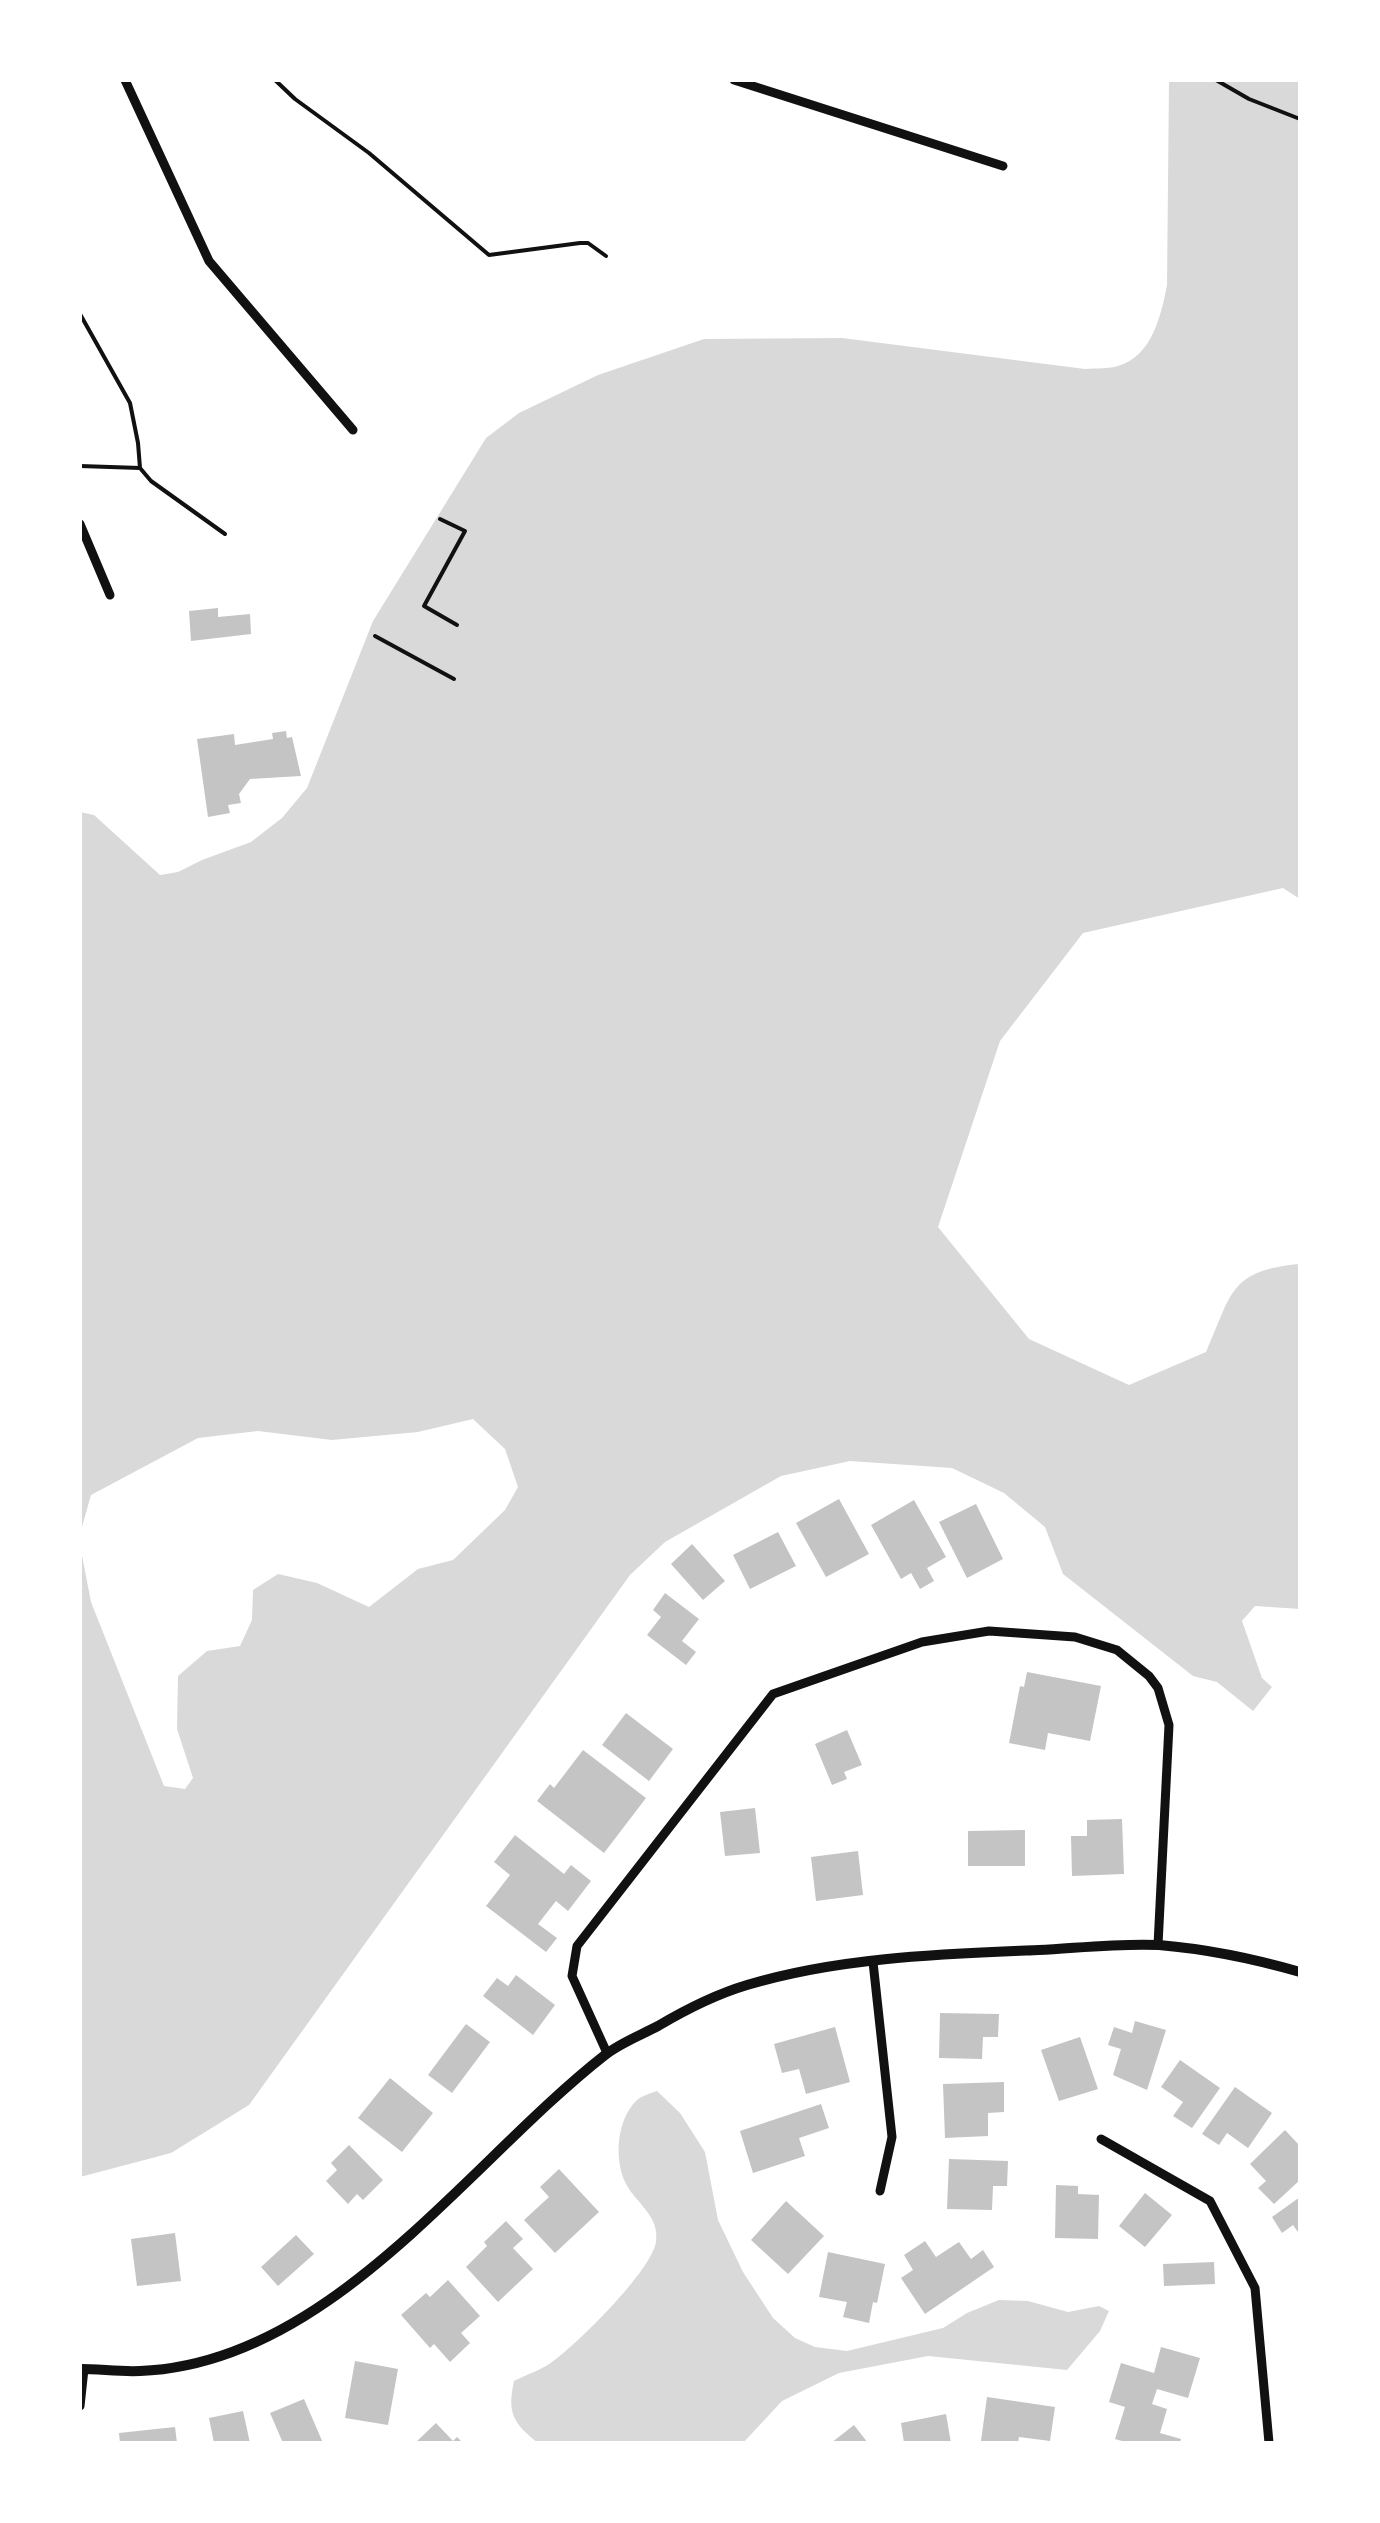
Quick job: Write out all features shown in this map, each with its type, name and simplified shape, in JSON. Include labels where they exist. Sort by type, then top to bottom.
[{"type":"street","points":[[126,80],[210,261],[354,430]]},
{"type":"street","points":[[734,80],[1003,166]]},
{"type":"street","points":[[80,524],[110,595]]},
{"type":"street","points":[[607,2053],[572,1976],[577,1946],[773,1694],[922,1642],[989,1630],[1075,1638],[1117,1650],[1158,1688],[1169,1725],[1158,1945]]},
{"type":"street","points":[[80,2406],[82,2369],[142,2372],[192,2363],[241,2349],[292,2326],[360,2277],[607,2053],[744,1986],[812,1969],[873,1962],[984,1952],[1158,1945],[1256,1959],[1300,1972]]},
{"type":"street","points":[[873,1962],[892,2137],[880,2190]]},
{"type":"street","points":[[1101,2139],[1210,2200],[1254,2288],[1269,2443]]},
{"type":"lane","points":[[275,80],[369,152],[489,255],[580,243],[606,256]]},
{"type":"lane","points":[[80,314],[130,403],[140,468],[151,481],[225,534]]},
{"type":"lane","points":[[80,466],[140,468]]},
{"type":"path","points":[[1216,80],[1249,99],[1300,119]]},
{"type":"path","points":[[440,518],[465,531],[424,606],[457,625]]},
{"type":"path","points":[[375,636],[454,679]]},
{"type":"shaded area","points":[[1169,80],[1300,80],[1300,899],[1283,888],[1083,933],[1000,1041],[938,1227],[1029,1339],[1129,1385],[1206,1352],[1228,1300],[1246,1279],[1277,1267],[1300,1264],[1300,1609],[1255,1606],[1242,1621],[1262,1678],[1272,1687],[1253,1711],[1217,1682],[1193,1676],[1063,1574],[1045,1527],[1004,1493],[952,1468],[850,1461],[781,1476],[665,1542],[630,1575],[249,2105],[171,2153],[80,2177],[80,1545],[91,1602],[164,1786],[185,1789],[193,1778],[177,1729],[178,1676],[207,1651],[240,1646],[252,1620],[253,1590],[278,1574],[317,1583],[369,1607],[418,1569],[453,1560],[505,1510],[518,1487],[505,1449],[473,1419],[418,1432],[332,1440],[258,1431],[198,1438],[91,1495],[80,1534],[80,812],[94,815],[160,875],[178,872],[251,842],[282,818],[307,788],[373,621],[486,438],[519,413],[598,375],[704,339],[842,338],[1085,369],[1114,367],[1130,361],[1153,333],[1167,285]]},
{"type":"shaded area","points":[[657,2091],[680,2113],[705,2152],[718,2220],[743,2272],[773,2318],[795,2338],[815,2347],[847,2351],[943,2328],[999,2300],[1028,2301],[1068,2312],[1099,2306],[1109,2311],[1100,2331],[1067,2370],[928,2356],[839,2373],[782,2401],[743,2443],[538,2443],[514,2416],[514,2381],[551,2363],[597,2322],[642,2270],[656,2242],[651,2217],[625,2182],[619,2151],[621,2129],[630,2109],[638,2099]]},
{"type":"building","points":[[218,608],[218,617],[250,614],[251,634],[191,641],[189,611]]},
{"type":"building","points":[[286,731],[287,738],[292,737],[301,776],[250,779],[239,794],[241,803],[228,805],[230,813],[208,817],[197,739],[234,734],[235,745],[273,739],[272,733]]},
{"type":"building","points":[[839,1499],[869,1554],[826,1577],[796,1523]]},
{"type":"building","points":[[914,1500],[946,1557],[927,1568],[934,1581],[920,1589],[911,1573],[901,1579],[871,1525]]},
{"type":"building","points":[[976,1504],[1003,1559],[967,1578],[939,1522]]},
{"type":"building","points":[[778,1532],[796,1566],[750,1589],[733,1555]]},
{"type":"building","points":[[692,1544],[725,1581],[703,1600],[671,1564]]},
{"type":"building","points":[[665,1593],[699,1619],[682,1641],[696,1652],[686,1665],[647,1635],[661,1617],[653,1610]]},
{"type":"building","points":[[1027,1672],[1101,1686],[1090,1741],[1048,1733],[1045,1750],[1009,1743],[1020,1686],[1024,1687]]},
{"type":"building","points":[[626,1713],[673,1749],[649,1781],[602,1745]]},
{"type":"building","points":[[847,1730],[862,1765],[844,1772],[847,1779],[832,1785],[815,1744]]},
{"type":"building","points":[[583,1750],[646,1798],[604,1853],[537,1801],[550,1784],[554,1788]]},
{"type":"building","points":[[755,1808],[760,1853],[725,1856],[720,1812]]},
{"type":"building","points":[[1122,1819],[1124,1874],[1072,1876],[1071,1836],[1087,1836],[1087,1820]]},
{"type":"building","points":[[1025,1830],[1025,1866],[968,1866],[968,1831]]},
{"type":"building","points":[[515,1835],[564,1874],[571,1865],[591,1881],[568,1911],[556,1901],[538,1924],[557,1938],[546,1952],[486,1906],[510,1875],[494,1862]]},
{"type":"building","points":[[858,1851],[863,1895],[816,1901],[811,1857]]},
{"type":"building","points":[[516,1975],[555,2005],[533,2035],[483,1996],[497,1978],[508,1986]]},
{"type":"building","points":[[940,2013],[999,2014],[998,2037],[983,2037],[982,2059],[939,2058]]},
{"type":"building","points":[[1135,2021],[1166,2030],[1147,2090],[1113,2075],[1121,2049],[1108,2045],[1114,2027],[1132,2033]]},
{"type":"building","points":[[466,2024],[490,2042],[452,2093],[428,2075]]},
{"type":"building","points":[[835,2027],[850,2082],[806,2094],[799,2069],[782,2073],[774,2044]]},
{"type":"building","points":[[1080,2037],[1098,2089],[1059,2101],[1041,2050]]},
{"type":"building","points":[[1180,2060],[1220,2088],[1192,2128],[1173,2116],[1183,2102],[1161,2087]]},
{"type":"building","points":[[390,2078],[433,2113],[402,2152],[358,2118]]},
{"type":"building","points":[[1004,2082],[1004,2112],[988,2113],[988,2136],[945,2138],[943,2084]]},
{"type":"building","points":[[1235,2087],[1272,2113],[1248,2148],[1227,2133],[1219,2145],[1202,2134]]},
{"type":"building","points":[[821,2104],[829,2128],[799,2138],[805,2156],[753,2173],[740,2131]]},
{"type":"building","points":[[1285,2130],[1300,2146],[1300,2180],[1274,2204],[1258,2188],[1266,2181],[1250,2164]]},
{"type":"building","points":[[349,2145],[383,2180],[363,2200],[357,2194],[348,2204],[326,2181],[337,2170],[331,2163]]},
{"type":"building","points":[[949,2159],[1008,2161],[1007,2186],[993,2186],[992,2210],[947,2209]]},
{"type":"building","points":[[559,2169],[599,2212],[555,2253],[524,2220],[549,2197],[540,2187]]},
{"type":"building","points":[[1056,2185],[1078,2186],[1078,2194],[1099,2195],[1098,2239],[1055,2238]]},
{"type":"building","points":[[1145,2193],[1172,2215],[1145,2247],[1119,2226]]},
{"type":"building","points":[[1300,2197],[1300,2235],[1293,2225],[1282,2233],[1272,2217]]},
{"type":"building","points":[[786,2201],[824,2236],[788,2274],[751,2240]]},
{"type":"building","points":[[506,2221],[523,2239],[513,2248],[533,2269],[498,2302],[466,2267]]},
{"type":"building","points":[[175,2233],[181,2281],[137,2286],[131,2239]]},
{"type":"building","points":[[296,2235],[314,2254],[278,2286],[261,2267]]},
{"type":"building","points":[[925,2241],[936,2257],[959,2242],[971,2259],[983,2250],[994,2267],[925,2314],[901,2278],[913,2270],[904,2255]]},
{"type":"building","points":[[828,2252],[885,2264],[869,2323],[843,2317],[847,2302],[819,2297]]},
{"type":"building","points":[[1214,2262],[1215,2284],[1164,2286],[1163,2264]]},
{"type":"building","points":[[448,2280],[480,2316],[461,2333],[470,2343],[450,2362],[434,2344],[430,2348],[401,2315]]},
{"type":"building","points":[[1161,2347],[1200,2358],[1188,2398],[1157,2389],[1152,2404],[1167,2409],[1160,2433],[1181,2439],[1180,2443],[1129,2443],[1115,2439],[1125,2407],[1109,2402],[1121,2363],[1154,2373]]},
{"type":"building","points":[[355,2361],[398,2369],[388,2425],[345,2418]]},
{"type":"building","points":[[987,2397],[1055,2407],[1050,2441],[1019,2437],[1018,2443],[981,2441]]},
{"type":"building","points":[[304,2399],[323,2443],[283,2443],[270,2413]]},
{"type":"building","points":[[243,2411],[250,2443],[214,2443],[209,2418]]},
{"type":"building","points":[[946,2414],[951,2443],[904,2443],[901,2423]]},
{"type":"building","points":[[436,2423],[453,2441],[457,2437],[463,2443],[415,2443]]},
{"type":"building","points":[[854,2425],[868,2443],[831,2443]]},
{"type":"building","points":[[175,2427],[177,2443],[120,2443],[119,2433]]}]
